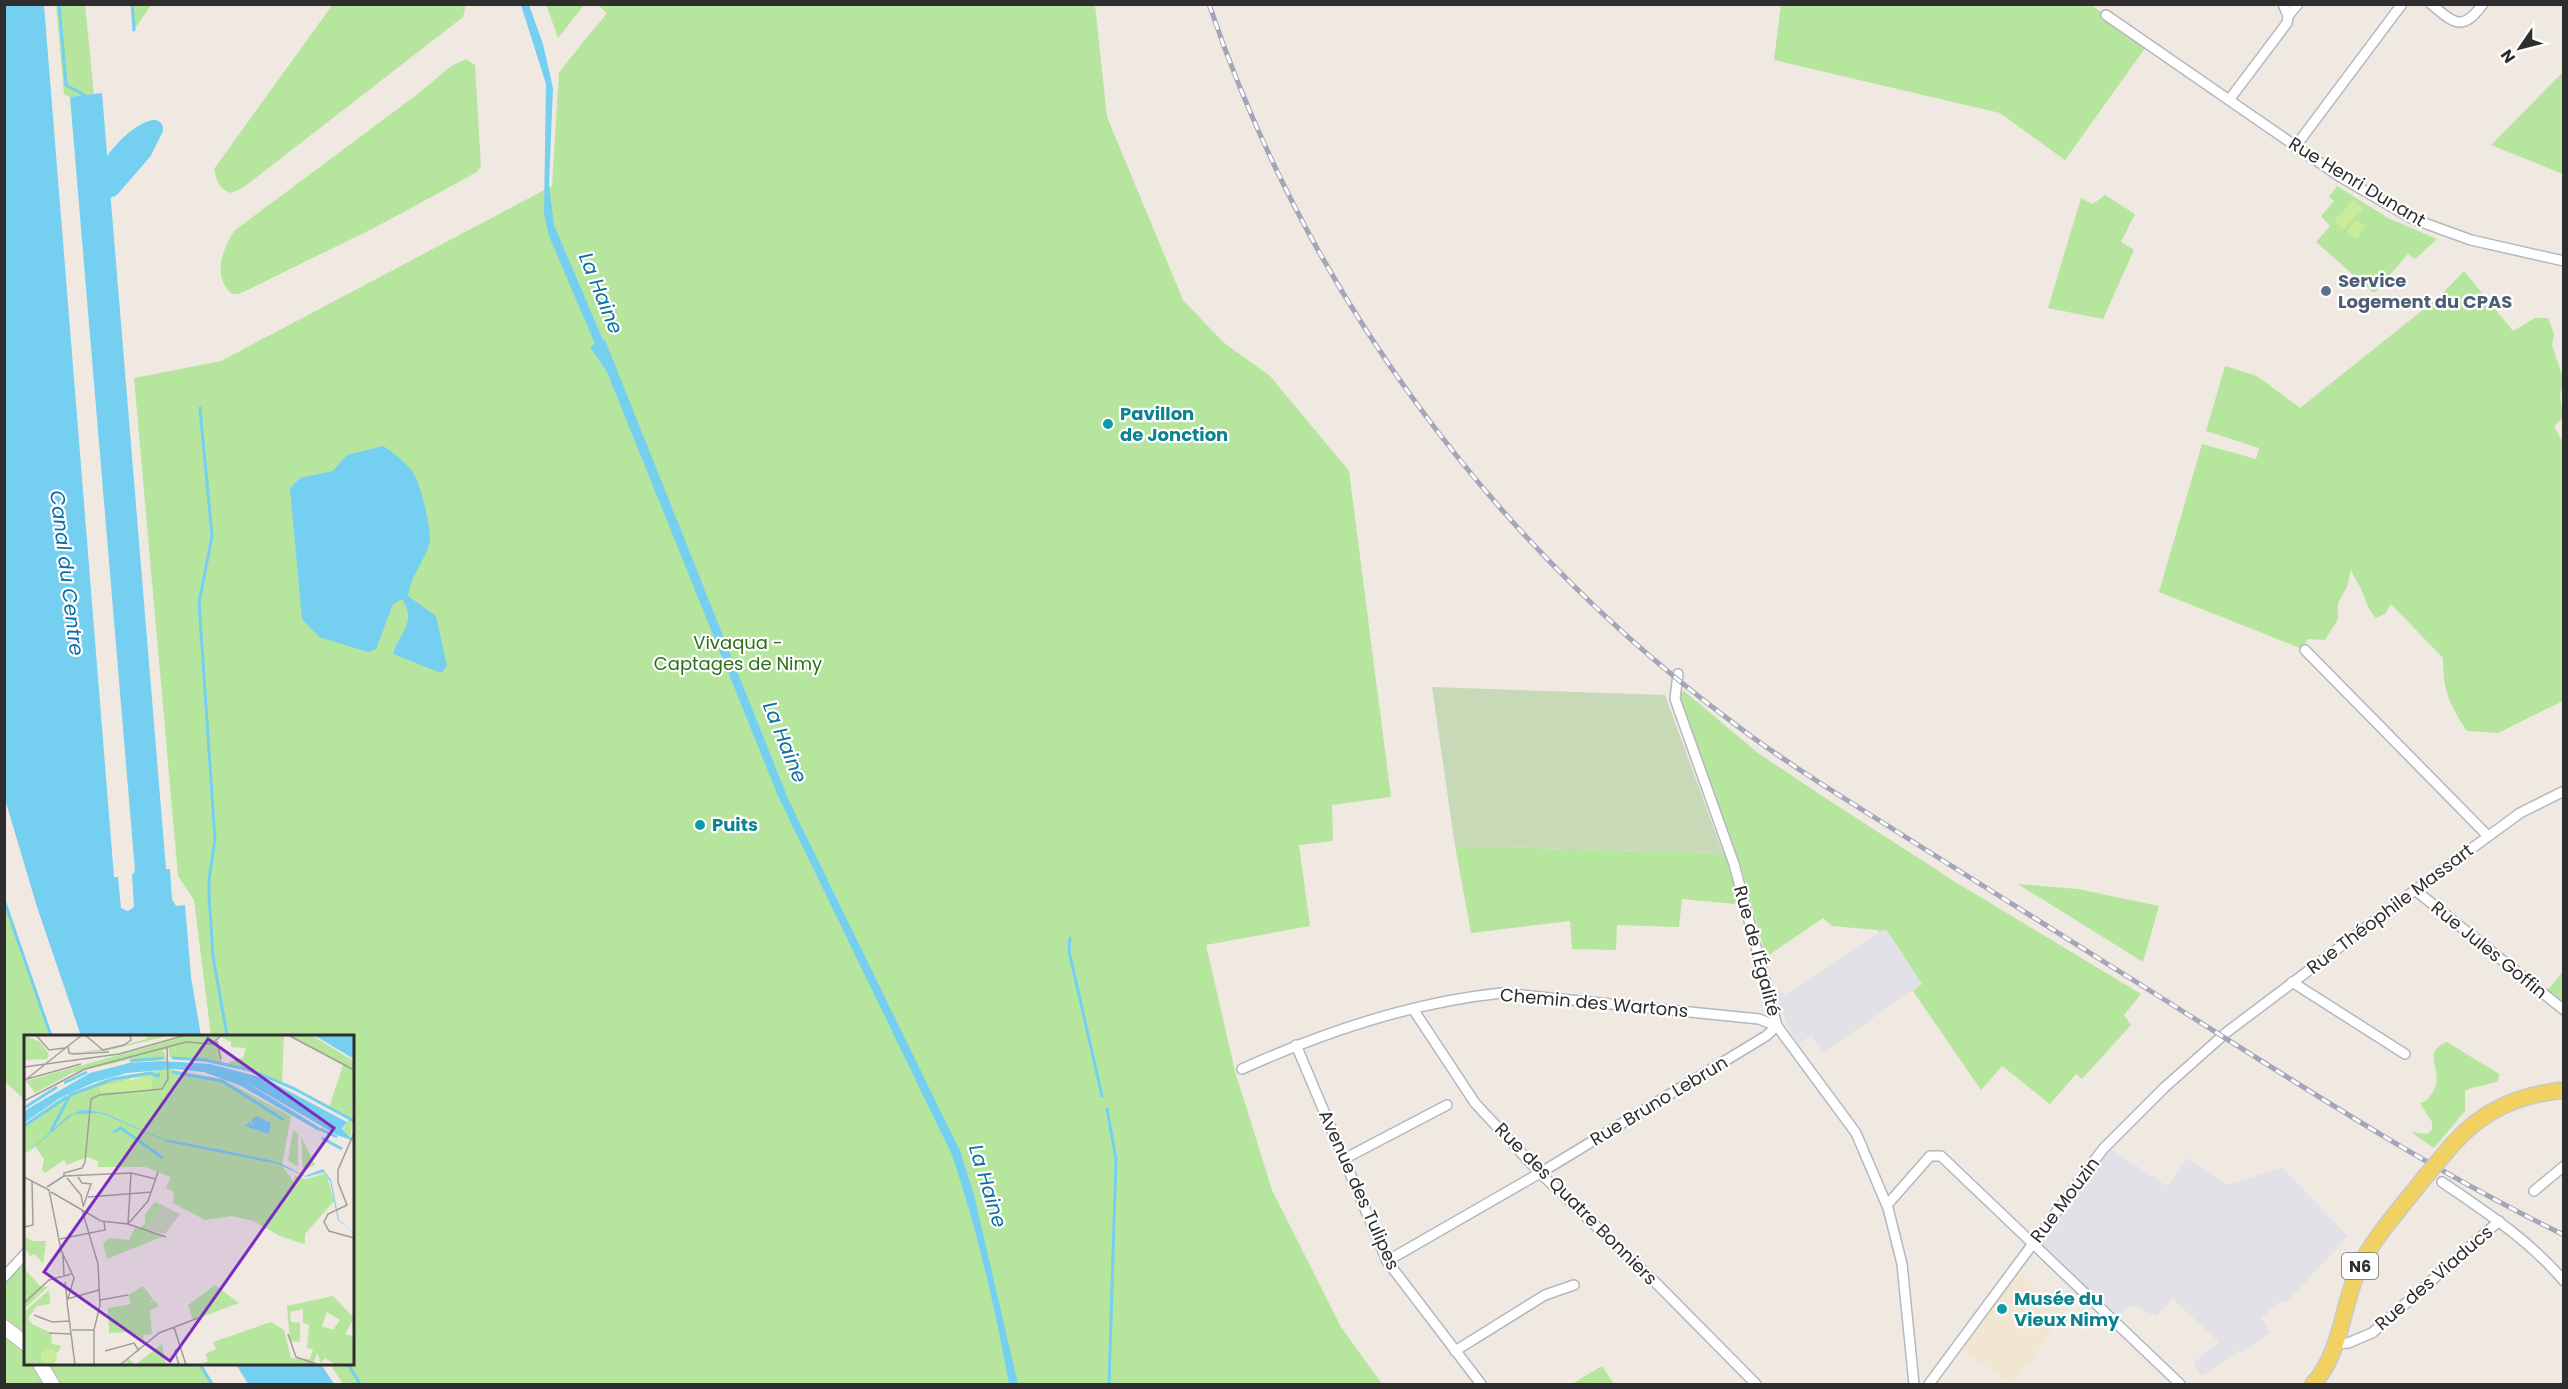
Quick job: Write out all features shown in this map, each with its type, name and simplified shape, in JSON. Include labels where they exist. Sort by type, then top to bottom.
[{"type":"main road","name":"N6","points":[[2313,1384],[2324,1371],[2335,1344],[2351,1287],[2366,1254],[2453,1144],[2478,1119],[2503,1104],[2533,1095],[2564,1090]]},
{"type":"main road","points":[[4,1327],[24,1342]]},
{"type":"main road","points":[[41,1365],[52,1384]]},
{"type":"street","points":[[2229,100],[2287,23],[2288,16],[2283,4]]},
{"type":"street","points":[[2288,16],[2298,4]]},
{"type":"street","points":[[2295,147],[2402,4]]},
{"type":"street","points":[[2431,4],[2453,22],[2462,23],[2471,20],[2483,4]]},
{"type":"street","name":"Rue Henri Dunant","points":[[2106,15],[2339,176],[2427,226],[2471,240],[2564,261]]},
{"type":"street","points":[[2305,650],[2488,836]]},
{"type":"street","name":"Rue de l'Égalité","points":[[1678,674],[1675,699],[1734,864],[1777,1026],[1856,1133],[1896,1232],[1902,1264],[1914,1384]]},
{"type":"street","name":"Rue Théophile Massart","points":[[2223,1035],[2520,813],[2564,791]]},
{"type":"street","name":"Rue Jules Goffin","points":[[2415,890],[2564,1010]]},
{"type":"street","points":[[2292,982],[2405,1054]]},
{"type":"street","name":"Chemin des Wartons","points":[[1242,1069],[1327,1033],[1468,996],[1502,993],[1759,1020],[1777,1026]]},
{"type":"street","name":"Rue des Quatre Bonniers","points":[[1413,1009],[1467,1094],[1540,1173],[1656,1283],[1756,1384]]},
{"type":"street","name":"Rue Bruno Lebrun","points":[[1387,1262],[1540,1173],[1766,1036],[1777,1026]]},
{"type":"street","name":"Rue Mouzin","points":[[1929,1384],[2103,1149],[2165,1087],[2223,1035]]},
{"type":"street","name":"Avenue des Tulipes","points":[[1296,1045],[1387,1262],[1481,1384]]},
{"type":"street","points":[[1344,1159],[1447,1105]]},
{"type":"street","points":[[1887,1205],[1930,1156],[1937,1155],[2180,1384]]},
{"type":"street","points":[[2534,1191],[2564,1166]]},
{"type":"street","points":[[2442,1182],[2499,1221],[2543,1257],[2564,1281]]},
{"type":"street","name":"Rue des Viaducs","points":[[2335,1344],[2348,1343],[2372,1333],[2499,1221]]},
{"type":"street","points":[[4,1277],[24,1255]]},
{"type":"street","points":[[1455,1351],[1545,1295],[1574,1285]]},
{"type":"shaded area","points":[[1886,928],[1922,984],[1824,1052],[1811,1035],[1799,1044],[1789,1030],[1776,994],[1781,990],[1785,995]]},
{"type":"shaded area","points":[[2111,1149],[2167,1186],[2188,1158],[2227,1185],[2282,1168],[2348,1236],[2286,1303],[2282,1300],[2261,1318],[2271,1332],[2242,1353],[2239,1350],[2202,1376],[2193,1363],[2219,1342],[2173,1299],[2156,1316],[2130,1305],[2118,1318],[2039,1243]]},
{"type":"shaded area","points":[[2012,1270],[2066,1309],[2030,1364],[2027,1362],[2012,1384],[1956,1346]]},
{"type":"green space","points":[[333,4],[466,4],[463,17],[244,187],[231,193],[223,189],[216,178],[214,169]]},
{"type":"green space","points":[[546,4],[584,4],[584,5],[558,38]]},
{"type":"green space","points":[[1781,4],[2091,5],[2148,44],[2065,160],[2000,113],[1774,60]]},
{"type":"green space","points":[[56,5],[85,5],[94,94],[70,97],[64,94]]},
{"type":"green space","points":[[132,5],[151,5],[134,30]]},
{"type":"green space","name":"Vivaqua - Captages de Nimy","points":[[598,5],[1095,5],[1107,117],[1183,300],[1223,342],[1270,376],[1349,471],[1391,797],[1332,805],[1333,841],[1299,845],[1310,926],[1206,945],[1235,1071],[1272,1190],[1341,1327],[1382,1384],[343,1384],[331,1365],[354,1365],[354,1035],[211,1035],[194,900],[178,876],[134,378],[221,361],[552,186],[559,72],[607,13]]},
{"type":"green space","points":[[466,59],[475,65],[481,166],[477,172],[374,228],[239,294],[232,294],[222,280],[221,263],[234,231],[419,93],[451,66]]},
{"type":"green space","points":[[2563,72],[2563,174],[2491,145]]},
{"type":"green space","points":[[2337,186],[2388,218],[2437,239],[2415,259],[2408,254],[2374,293],[2316,242],[2330,226],[2321,216],[2334,201],[2329,197]]},
{"type":"green space","points":[[2105,195],[2135,214],[2121,242],[2134,250],[2103,319],[2048,308],[2081,198],[2093,204]]},
{"type":"green space","points":[[2353,200],[2363,209],[2343,230],[2334,221]]},
{"type":"green space","points":[[2356,220],[2365,225],[2358,239],[2346,232]]},
{"type":"green space","points":[[2464,271],[2513,331],[2535,318],[2548,318],[2554,334],[2552,345],[2564,381],[2560,394],[2563,418],[2554,426],[2564,445],[2563,701],[2498,733],[2467,731],[2448,697],[2444,680],[2443,658],[2391,604],[2385,614],[2376,618],[2351,569],[2347,587],[2338,603],[2338,619],[2325,640],[2307,639],[2305,650],[2159,592],[2202,444],[2256,459],[2259,448],[2206,431],[2225,366],[2257,376],[2300,408],[2439,297]]},
{"type":"green space","points":[[1432,687],[1665,695],[1723,853],[1455,846]]},
{"type":"green space","points":[[1684,691],[1758,753],[1833,803],[1957,883],[2141,994],[2124,1015],[2131,1025],[2082,1079],[2076,1074],[2050,1104],[2002,1066],[1981,1090],[1913,991],[1922,984],[1886,929],[1879,932],[1832,926],[1823,918],[1766,957],[1741,866],[1679,695]]},
{"type":"green space","points":[[1455,846],[1723,853],[1731,855],[1745,905],[1682,899],[1679,927],[1617,925],[1616,950],[1572,949],[1570,921],[1471,933]]},
{"type":"green space","points":[[2018,884],[2078,889],[2159,906],[2143,962]]},
{"type":"green space","points":[[5,900],[51,1035],[24,1035],[24,1099],[5,1082]]},
{"type":"green space","points":[[2563,971],[2563,1003],[2548,990]]},
{"type":"green space","points":[[2447,1042],[2499,1074],[2498,1081],[2465,1091],[2465,1111],[2434,1148],[2411,1132],[2427,1134],[2432,1129],[2432,1122],[2420,1103],[2426,1101],[2435,1088],[2437,1077],[2434,1054],[2440,1046]]},
{"type":"green space","points":[[24,1254],[24,1365],[201,1365],[212,1384],[5,1384],[5,1277]]},
{"type":"green space","points":[[1602,1366],[1614,1384],[1572,1384]]},
{"type":"water","name":"Canal du Centre","points":[[4,5],[44,5],[114,877],[118,877],[121,908],[128,911],[134,907],[132,875],[135,871],[70,97],[102,93],[166,869],[170,869],[172,899],[176,906],[185,905],[191,977],[201,1035],[81,1035],[37,907],[5,799]]},
{"type":"water","points":[[521,5],[529,5],[543,44],[553,88],[549,184],[554,225],[603,340],[605,340],[789,801],[960,1151],[974,1195],[1018,1384],[1009,1384],[985,1268],[952,1155],[778,796],[607,372],[590,347],[595,344],[549,236],[544,214],[546,84]]},
{"type":"water","points":[[383,446],[400,458],[411,470],[423,499],[430,539],[411,583],[408,596],[436,616],[447,666],[441,673],[393,654],[408,621],[402,599],[393,604],[376,649],[368,652],[319,637],[302,619],[290,488],[300,478],[333,471],[347,455]]},
{"type":"water","points":[[237,1365],[322,1365],[334,1384],[248,1384]]},
{"type":"waterway","points":[[59,4],[66,85],[84,95]]},
{"type":"waterway","points":[[132,4],[134,30]]},
{"type":"waterway","points":[[95,188],[128,145],[145,132],[154,129]]},
{"type":"waterway","points":[[93,192],[111,188],[143,151],[154,129]]},
{"type":"waterway","points":[[200,408],[212,536],[199,603],[215,839],[209,896],[213,956],[227,1035]]},
{"type":"waterway","points":[[4,900],[51,1035]]},
{"type":"waterway","points":[[1070,938],[1069,951],[1102,1096]]},
{"type":"waterway","points":[[1107,1109],[1116,1159],[1109,1384]]},
{"type":"waterway","points":[[201,1365],[212,1384]]},
{"type":"waterway","points":[[349,1365],[360,1384]]},
{"type":"railway","points":[[1209,4],[1249,110],[1298,213],[1354,311],[1417,405],[1488,493],[1564,576],[1647,654],[1753,738],[1841,796],[2333,1106],[2447,1173],[2564,1235]]},
{"type":"place","name":"Service Logement du CPAS","points":[[2326,291]]},
{"type":"place","name":"Pavillon de Jonction","points":[[1108,424]]},
{"type":"place","name":"Puits","points":[[700,825]]},
{"type":"place","name":"Musée du Vieux Nimy","points":[[2002,1309]]},
{"type":"water label","name":"La Haine","points":[[601,293]]},
{"type":"water label","name":"La Haine","points":[[785,742]]},
{"type":"water label","name":"La Haine","points":[[988,1186]]}]
